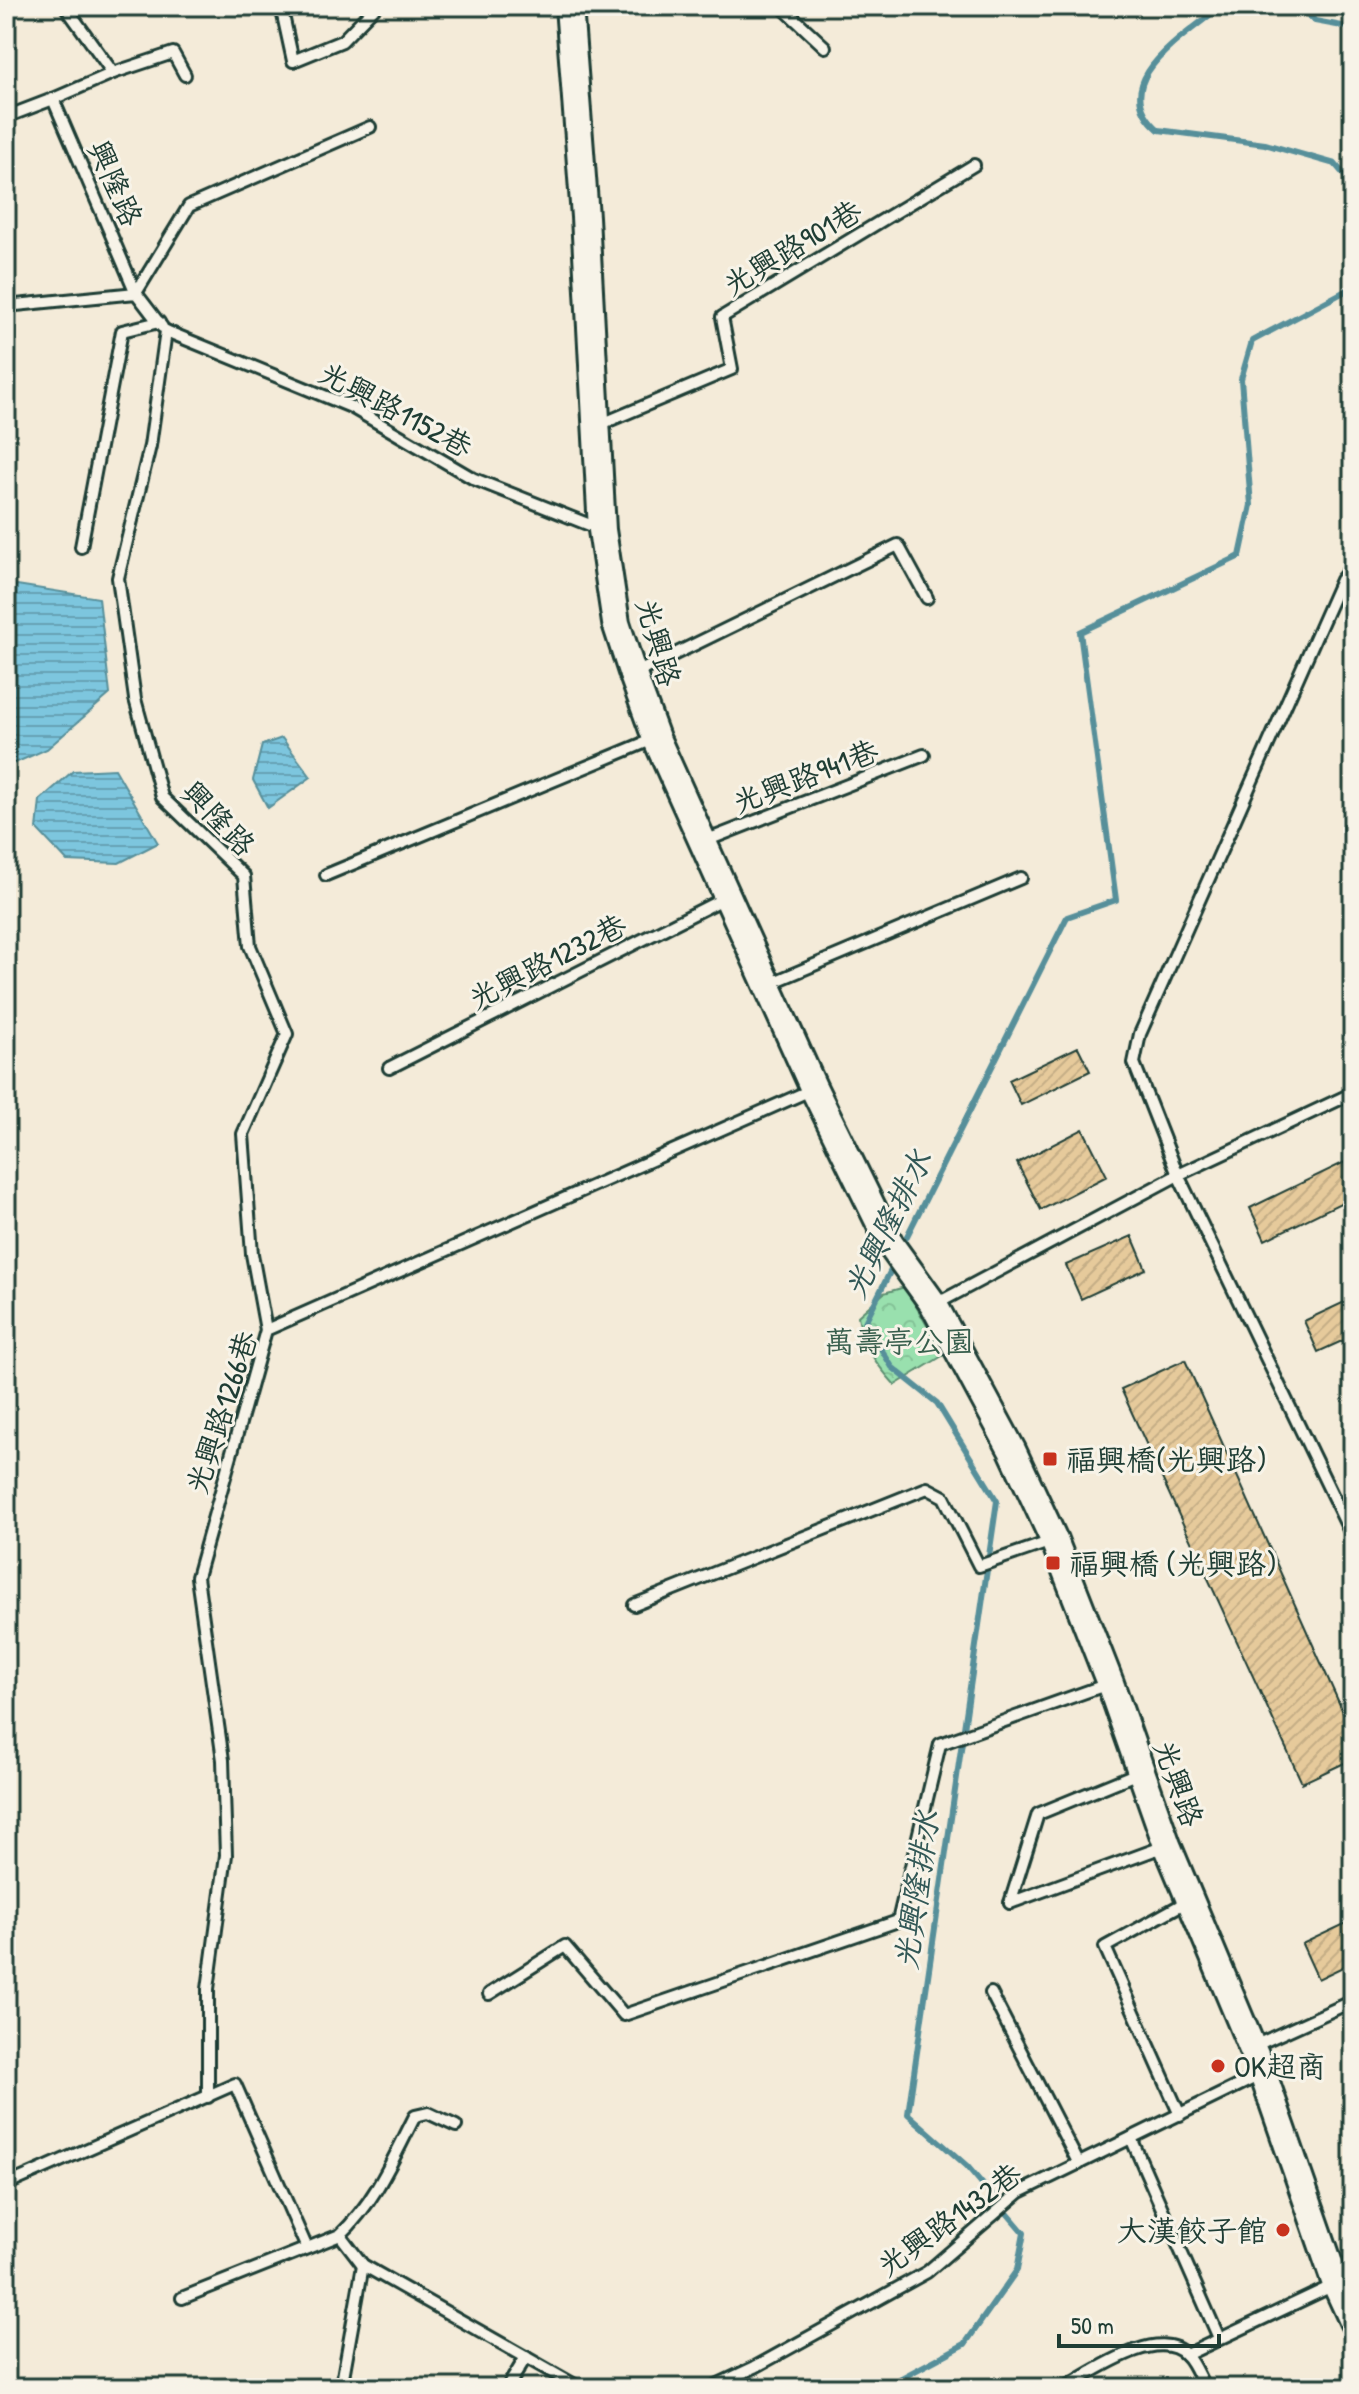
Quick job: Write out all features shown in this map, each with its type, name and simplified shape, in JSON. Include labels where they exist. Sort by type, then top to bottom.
[{"type":"main road","name":"光興路","points":[[569,6],[602,530],[616,623],[633,675],[656,738],[814,1089],[890,1244],[934,1305],[1012,1450],[1054,1540],[1110,1683],[1167,1845],[1263,2074],[1336,2284],[1353,2321]]},
{"type":"lane","points":[[65,6],[113,73]]},
{"type":"lane","points":[[281,6],[293,61],[342,41],[376,6]]},
{"type":"lane","points":[[781,6],[825,47]]},
{"type":"lane","points":[[6,117],[113,73],[173,53],[185,75]]},
{"type":"lane","name":"興隆路","points":[[53,99],[136,293]]},
{"type":"lane","name":"興隆路","points":[[136,293],[189,206],[370,127]]},
{"type":"lane","name":"光興路901巷","points":[[597,426],[732,369],[722,317],[974,165]]},
{"type":"lane","points":[[6,306],[136,293],[162,327]]},
{"type":"lane","points":[[81,547],[122,331],[162,327]]},
{"type":"lane","name":"興隆路","points":[[162,327],[150,446],[118,578],[135,699],[162,797],[244,876],[250,946],[287,1034],[243,1134],[252,1254],[266,1330]]},
{"type":"lane","name":"光興路1152巷","points":[[162,327],[351,407],[474,479],[602,530]]},
{"type":"lane","points":[[633,675],[898,545],[927,598]]},
{"type":"lane","points":[[1353,566],[1341,580],[1140,1034],[1134,1063],[1178,1175],[1353,1538]]},
{"type":"lane","points":[[326,875],[656,738]]},
{"type":"lane","name":"光興路941巷","points":[[703,842],[924,755]]},
{"type":"lane","points":[[769,984],[1021,878]]},
{"type":"lane","name":"光興路1232巷","points":[[389,1068],[727,897]]},
{"type":"lane","name":"光興路1266巷","points":[[208,2097],[208,1989],[226,1855],[223,1760],[197,1577],[266,1330],[814,1089]]},
{"type":"lane","points":[[934,1305],[1178,1175],[1353,1093]]},
{"type":"lane","points":[[634,1605],[927,1488],[944,1497],[979,1566],[1054,1540]]},
{"type":"lane","points":[[489,1994],[565,1946],[624,2015],[898,1921],[940,1744],[1110,1683]]},
{"type":"lane","points":[[1141,1772],[1038,1814],[1010,1903],[1167,1845]]},
{"type":"lane","points":[[1180,2115],[1105,1947],[1190,1900]]},
{"type":"lane","points":[[991,1993],[1079,2164]]},
{"type":"lane","points":[[1252,2047],[1353,2001]]},
{"type":"lane","name":"光興路1432巷","points":[[710,2388],[755,2367],[927,2272],[1020,2192],[1263,2074]]},
{"type":"lane","points":[[6,2185],[235,2084],[306,2246]]},
{"type":"lane","points":[[182,2298],[340,2235],[359,2217],[380,2186],[415,2116],[428,2113],[456,2126]]},
{"type":"lane","points":[[1131,2138],[1219,2338]]},
{"type":"lane","points":[[340,2235],[363,2265],[580,2388]]},
{"type":"lane","points":[[340,2388],[363,2265]]},
{"type":"lane","points":[[1186,2355],[1336,2284]]},
{"type":"lane","points":[[1064,2388],[1144,2345],[1174,2347],[1186,2355],[1205,2388]]},
{"type":"lane","points":[[507,2388],[526,2357]]},
{"type":"green space","name":"萬壽亭公園","points":[[905,1287],[944,1355],[895,1385],[871,1354],[858,1316],[884,1293]]},
{"type":"water","points":[[17,585],[99,598],[110,694],[47,749],[6,767],[6,590]]},
{"type":"water","points":[[282,738],[311,777],[268,808],[253,780],[262,745]]},
{"type":"water","points":[[115,769],[158,843],[119,863],[67,861],[37,829],[40,800],[73,771]]},
{"type":"building","points":[[1078,1047],[1090,1071],[1021,1105],[1009,1080]]},
{"type":"building","points":[[1083,1129],[1107,1176],[1041,1210],[1017,1163]]},
{"type":"building","points":[[1353,1158],[1353,1197],[1265,1240],[1250,1208]]},
{"type":"building","points":[[1132,1236],[1146,1269],[1081,1299],[1066,1265]]},
{"type":"building","points":[[1353,1298],[1353,1336],[1318,1352],[1304,1321]]},
{"type":"building","points":[[1185,1360],[1353,1734],[1353,1759],[1302,1783],[1121,1389]]},
{"type":"building","points":[[1353,1920],[1353,1962],[1318,1979],[1302,1944]]},
{"type":"waterway","name":"光興隆排水","points":[[1221,6],[1156,61],[1145,78],[1140,95],[1144,112],[1159,130],[1265,144],[1335,164],[1353,185]]},
{"type":"waterway","name":"光興隆排水","points":[[1299,6],[1315,21],[1353,28]]},
{"type":"waterway","name":"光興隆排水","points":[[901,1248],[1067,917],[1116,900],[1080,632],[1240,556],[1251,505],[1241,379],[1252,341],[1353,287]]},
{"type":"waterway","name":"光興隆排水","points":[[883,2388],[965,2344],[1017,2270],[1024,2233],[967,2166],[908,2114],[997,1501],[937,1403],[892,1367],[865,1322],[895,1262]]},
{"type":"place","name":"福興橋(光興路)","points":[[1050,1459]]},
{"type":"place","name":"福興橋 (光興路)","points":[[1053,1563]]},
{"type":"place","name":"OK超商","points":[[1218,2066]]},
{"type":"place","name":"大漢餃子館","points":[[1283,2230]]}]
